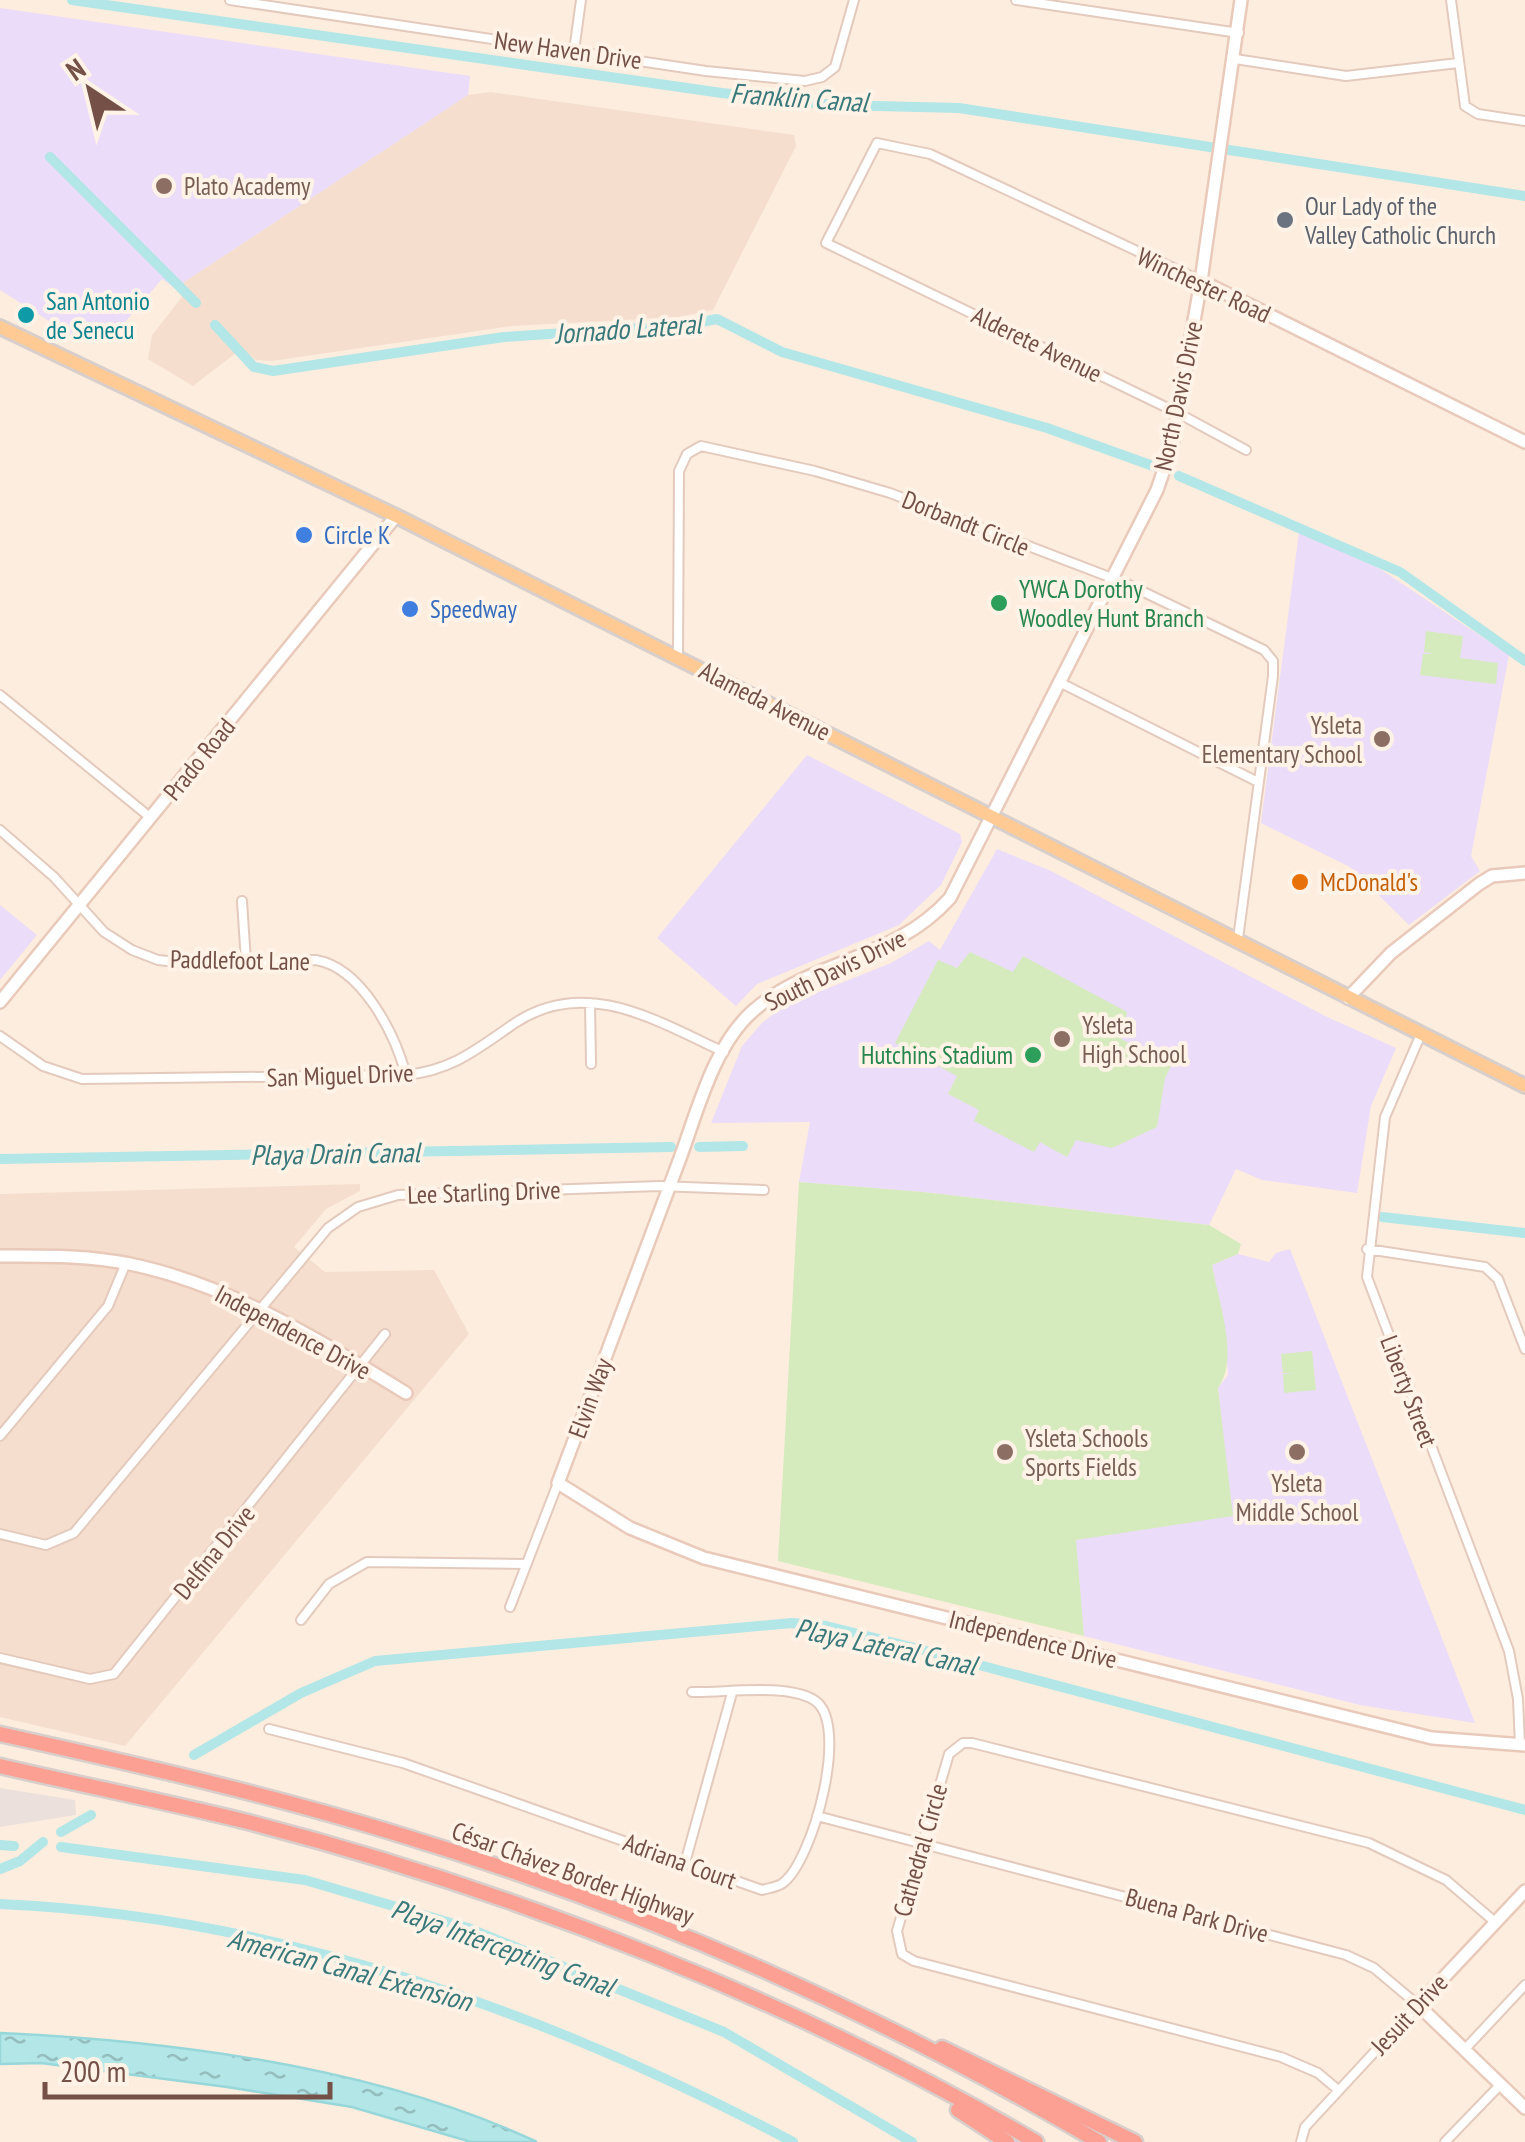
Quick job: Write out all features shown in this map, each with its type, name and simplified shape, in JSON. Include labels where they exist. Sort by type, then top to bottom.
[{"type":"highway","name":"César Chávez Border Highway","points":[[0,1734],[224,1785],[395,1833],[686,1938],[881,2024],[1098,2142]]},
{"type":"highway","name":"César Chávez Border Highway","points":[[0,1766],[244,1821],[373,1859],[593,1934],[855,2047],[1036,2142]]},
{"type":"highway","points":[[881,2024],[937,2045],[1135,2142]]},
{"type":"highway","points":[[855,2047],[1007,2142]]},
{"type":"main road","name":"Alameda Avenue","points":[[0,327],[396,516],[1525,1086]]},
{"type":"street","name":"New Haven Drive","points":[[230,0],[706,72],[804,81],[822,77],[835,67],[854,0]]},
{"type":"street","points":[[574,51],[581,0]]},
{"type":"street","points":[[1016,0],[1239,33]]},
{"type":"street","name":"North Davis Drive","points":[[994,817],[1167,466],[1201,281],[1241,0]]},
{"type":"street","points":[[1451,0],[1462,99],[1471,110],[1525,121]]},
{"type":"street","points":[[1235,59],[1346,76],[1458,64]]},
{"type":"street","name":"Alderete Avenue","points":[[877,143],[826,244],[1176,412],[1246,450]]},
{"type":"street","name":"Winchester Road","points":[[877,143],[930,154],[1201,281],[1525,442]]},
{"type":"street","name":"Dorbandt Circle","points":[[678,657],[680,472],[686,454],[701,446],[871,486],[1112,580],[1271,657],[1273,676],[1238,939]]},
{"type":"street","name":"Prado Road","points":[[0,1002],[396,516]]},
{"type":"street","points":[[1061,683],[1258,782]]},
{"type":"street","points":[[0,695],[151,818]]},
{"type":"street","name":"South Davis Drive","points":[[669,1188],[724,1052],[743,1022],[775,995],[892,945],[924,924],[959,884],[994,817]]},
{"type":"street","name":"Paddlefoot Lane","points":[[0,830],[54,877],[78,908],[116,940],[158,960],[316,960],[330,964],[366,996],[387,1023],[406,1075]]},
{"type":"street","points":[[1348,998],[1391,954],[1480,882],[1492,876],[1525,873]]},
{"type":"street","points":[[242,902],[246,962]]},
{"type":"street","points":[[590,1003],[591,1064]]},
{"type":"street","name":"San Miguel Drive","points":[[0,1036],[43,1066],[82,1079],[406,1075],[438,1070],[467,1059],[515,1023],[547,1008],[590,1003],[624,1005],[724,1052]]},
{"type":"street","name":"Liberty Street","points":[[1421,1034],[1385,1117],[1367,1250],[1371,1293],[1508,1651],[1522,1745]]},
{"type":"street","name":"Lee Starling Drive","points":[[0,1534],[46,1545],[74,1532],[328,1228],[376,1200],[398,1195],[669,1188],[764,1190]]},
{"type":"street","name":"Elvin Way","points":[[510,1608],[669,1188]]},
{"type":"street","points":[[1367,1250],[1486,1267],[1498,1279],[1525,1348]]},
{"type":"street","name":"Independence Drive","points":[[0,1256],[78,1256],[181,1277],[259,1308],[406,1393]]},
{"type":"street","points":[[0,1436],[108,1306],[126,1263]]},
{"type":"street","points":[[1512,1312],[1525,1313]]},
{"type":"street","name":"Delfina Drive","points":[[0,1658],[90,1679],[114,1674],[385,1334]]},
{"type":"street","name":"Independence Drive","points":[[558,1483],[604,1515],[704,1558],[1432,1738],[1522,1745]]},
{"type":"street","points":[[301,1620],[330,1584],[367,1562],[526,1564]]},
{"type":"street","name":"Adriana Court","points":[[269,1728],[403,1763],[762,1890],[782,1885],[797,1868],[817,1816],[832,1740],[829,1717],[814,1700],[768,1690],[692,1692]]},
{"type":"street","points":[[684,1863],[732,1693]]},
{"type":"street","name":"Cathedral Circle","points":[[1338,2089],[1318,2074],[1281,2057],[914,1961],[902,1954],[896,1931],[919,1842],[946,1759],[955,1748],[972,1743],[1369,1843],[1446,1880],[1495,1922]]},
{"type":"street","name":"Buena Park Drive","points":[[817,1816],[1346,1955],[1374,1968],[1418,2005],[1525,2108]]},
{"type":"street","name":"Jesuit Drive","points":[[1302,2142],[1305,2126],[1525,1891]]},
{"type":"street","points":[[1465,2049],[1525,1985]]},
{"type":"street","points":[[1445,2142],[1500,2085]]},
{"type":"shaded area","name":"Plato Academy","points":[[0,8],[470,76],[468,95],[175,288],[162,279],[108,342],[81,341],[0,290]]},
{"type":"shaded area","points":[[491,92],[794,135],[796,146],[713,310],[679,317],[512,326],[272,361],[256,360],[241,349],[193,386],[148,359],[152,335],[182,297],[175,288],[468,95]]},
{"type":"shaded area","name":"Ysleta Elementary School","points":[[1299,532],[1380,569],[1509,655],[1471,856],[1480,871],[1409,925],[1350,867],[1261,823]]},
{"type":"shaded area","points":[[807,755],[960,834],[962,842],[941,885],[899,925],[757,984],[736,1006],[657,938]]},
{"type":"shaded area","name":"Ysleta High School","points":[[997,849],[1051,871],[1325,1016],[1396,1048],[1371,1106],[1357,1193],[1262,1180],[1236,1169],[1209,1225],[799,1182],[810,1122],[711,1123],[742,1046],[762,1023],[784,1006],[891,963],[929,941],[940,950]]},
{"type":"shaded area","points":[[0,905],[37,935],[0,980]]},
{"type":"shaded area","points":[[360,1184],[360,1191],[326,1209],[294,1247],[325,1272],[434,1270],[469,1334],[125,1746],[0,1717],[0,1194]]},
{"type":"shaded area","name":"Ysleta Middle School","points":[[1290,1249],[1475,1723],[1360,1705],[1084,1636],[1075,1540],[1232,1515],[1218,1388],[1228,1375],[1225,1336],[1212,1265],[1238,1254],[1269,1262],[1276,1253]]},
{"type":"shaded area","points":[[0,1788],[75,1800],[76,1815],[0,1827]]},
{"type":"green space","points":[[1426,631],[1463,636],[1460,658],[1498,663],[1496,684],[1420,675],[1423,654],[1433,654],[1424,652]]},
{"type":"green space","name":"Hutchins Stadium","points":[[970,952],[1013,972],[1023,956],[1127,1012],[1121,1039],[1171,1066],[1165,1078],[1157,1127],[1112,1148],[1076,1140],[1067,1157],[1040,1142],[1034,1152],[974,1121],[979,1110],[948,1094],[957,1076],[895,1043],[938,960],[957,968]]},
{"type":"green space","name":"Ysleta Schools Sports Fields","points":[[799,1182],[1209,1225],[1241,1244],[1238,1254],[1212,1265],[1227,1345],[1224,1376],[1218,1388],[1233,1516],[1076,1540],[1084,1636],[778,1561]]},
{"type":"green space","points":[[1312,1351],[1316,1390],[1284,1393],[1283,1374],[1295,1373],[1283,1373],[1281,1354]]},
{"type":"water","points":[[0,2033],[136,2043],[274,2062],[410,2094],[537,2142],[471,2142],[352,2107],[227,2087],[41,2063],[0,2064]]},
{"type":"waterway","name":"Franklin Canal","points":[[72,0],[722,93],[835,105],[959,108],[1525,196]]},
{"type":"waterway","name":"Jornado Lateral","points":[[50,157],[196,303]]},
{"type":"waterway","name":"Jornado Lateral","points":[[215,325],[254,367],[273,371],[504,337],[685,325],[717,319],[782,352],[1047,428],[1156,467]]},
{"type":"waterway","name":"Jornado Lateral","points":[[1179,476],[1400,572],[1525,661]]},
{"type":"waterway","name":"Playa Drain Canal","points":[[699,1147],[743,1146]]},
{"type":"waterway","name":"Playa Drain Canal","points":[[0,1159],[671,1147]]},
{"type":"waterway","name":"Playa Drain Canal","points":[[1382,1217],[1525,1233]]},
{"type":"waterway","name":"Playa Lateral Canal","points":[[194,1755],[301,1693],[375,1661],[792,1623],[826,1626],[919,1649],[1525,1810]]},
{"type":"waterway","name":"Playa Lateral Canal","points":[[61,1832],[91,1815]]},
{"type":"waterway","name":"Playa Lateral Canal","points":[[0,1869],[20,1861],[43,1842]]},
{"type":"waterway","name":"Playa Intercepting Canal","points":[[0,1845],[14,1846]]},
{"type":"waterway","name":"Playa Intercepting Canal","points":[[61,1847],[305,1880],[468,1928],[724,2032],[912,2142]]},
{"type":"waterway","name":"American Canal Extension","points":[[0,1904],[104,1912],[208,1928],[410,1979],[605,2052],[793,2142]]},
{"type":"place","name":"Plato Academy","points":[[164,186]]},
{"type":"place","name":"Our Lady of the Valley Catholic Church","points":[[1285,220]]},
{"type":"place","name":"San Antonio de Senecu","points":[[26,315]]},
{"type":"place","name":"Circle K","points":[[304,535]]},
{"type":"place","name":"YWCA Dorothy Woodley Hunt Branch","points":[[999,603]]},
{"type":"place","name":"Speedway","points":[[410,609]]},
{"type":"place","name":"Ysleta Elementary School","points":[[1382,739]]},
{"type":"place","name":"McDonald's","points":[[1300,882]]},
{"type":"place","name":"Ysleta High School","points":[[1062,1039]]},
{"type":"place","name":"Hutchins Stadium","points":[[1033,1055]]},
{"type":"place","name":"Ysleta Schools Sports Fields","points":[[1005,1452]]},
{"type":"place","name":"Ysleta Middle School","points":[[1297,1452]]}]
